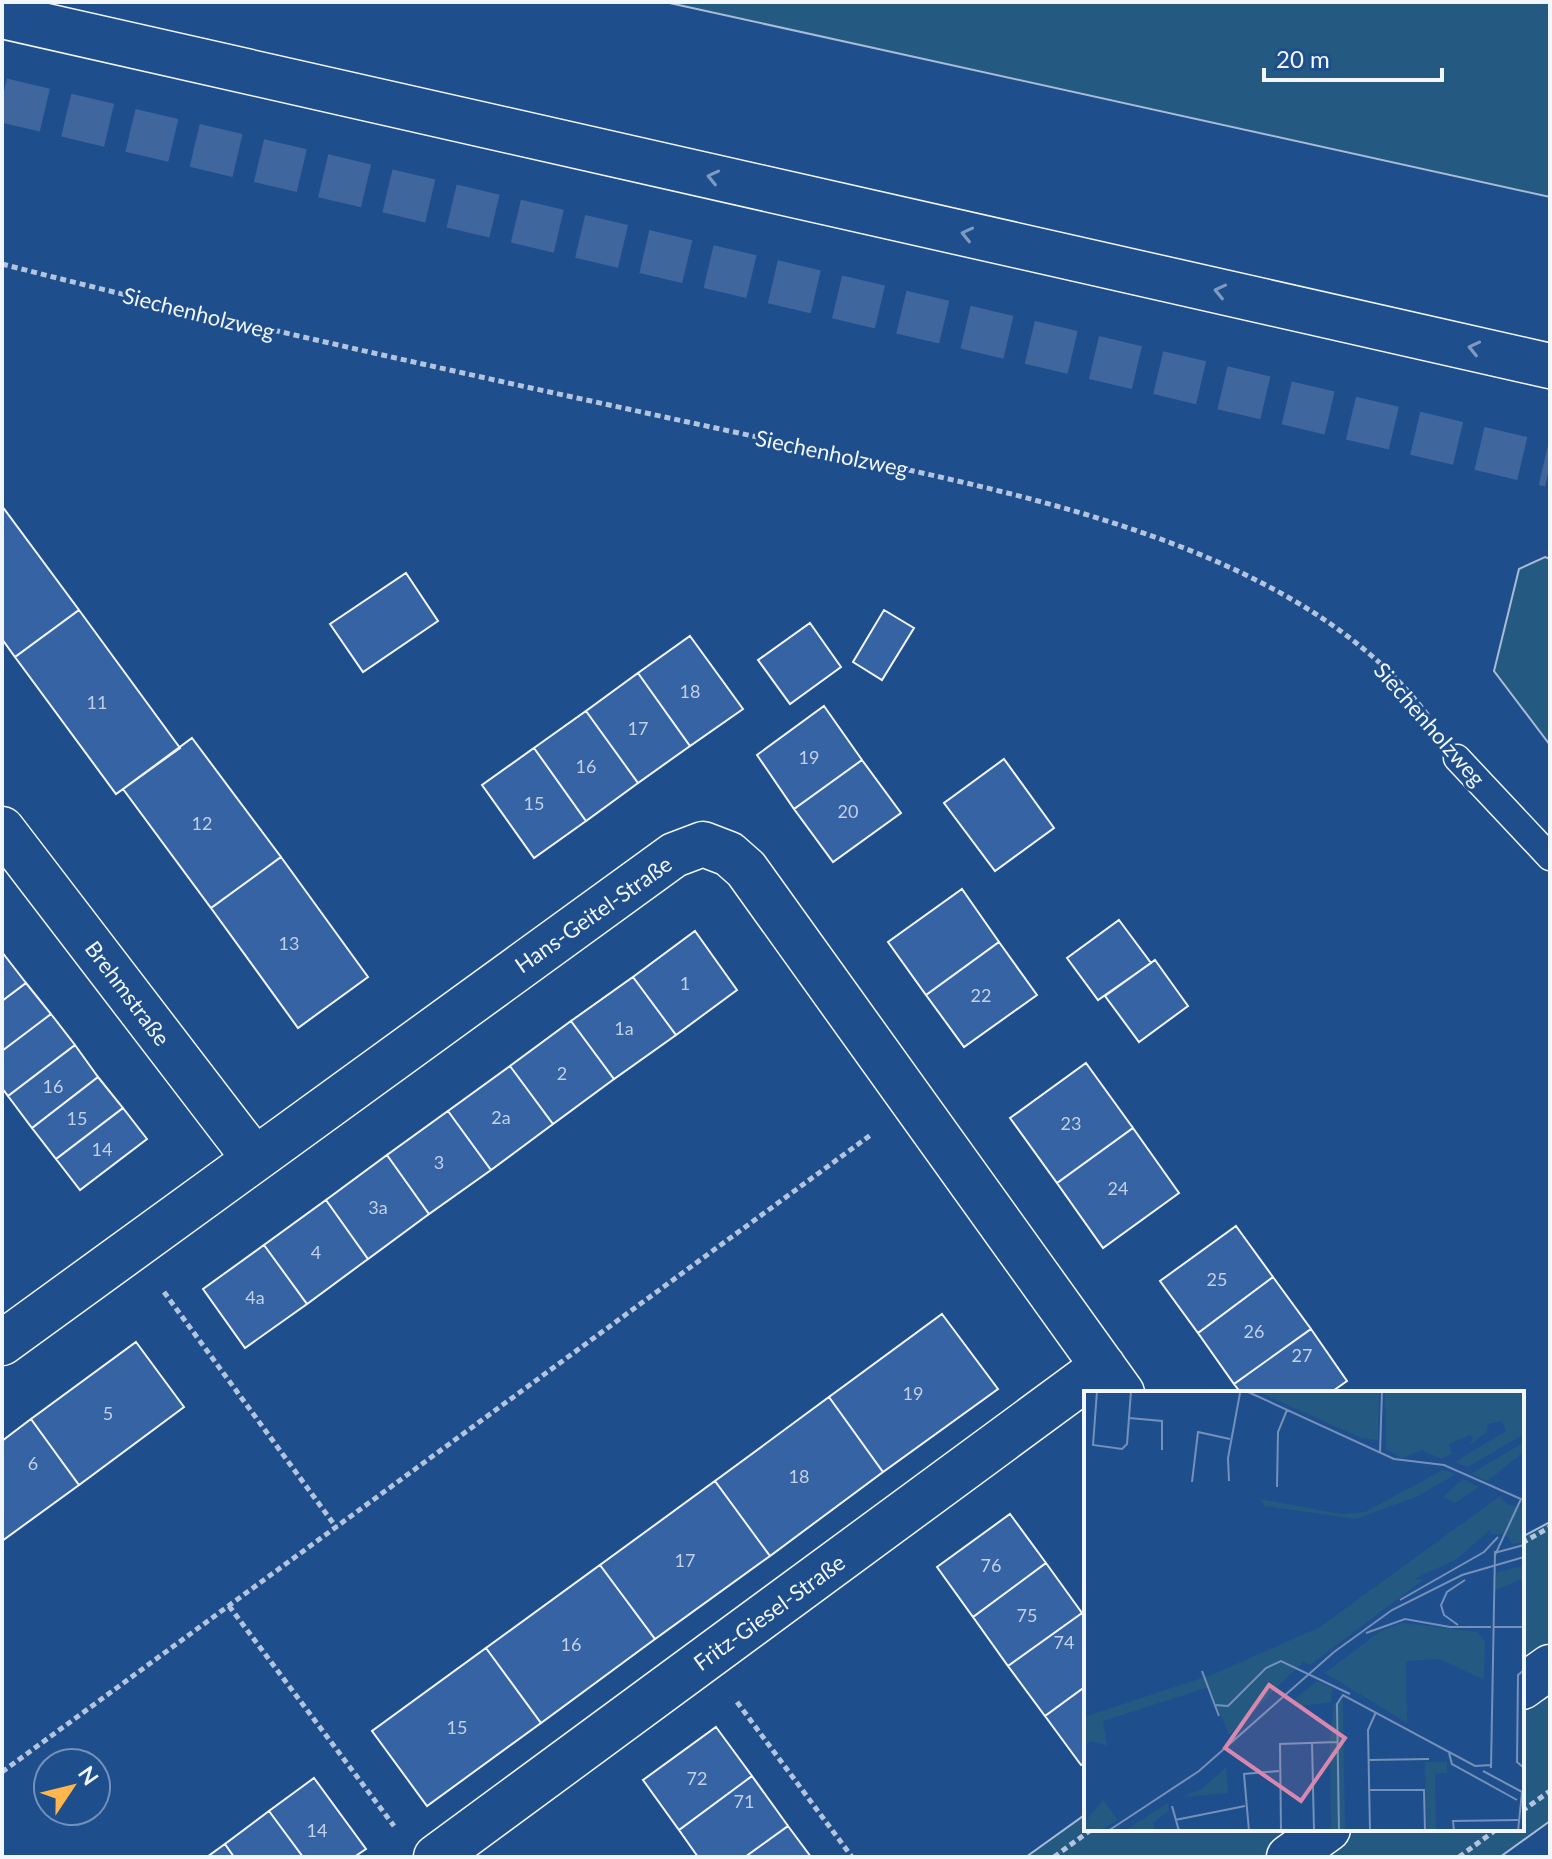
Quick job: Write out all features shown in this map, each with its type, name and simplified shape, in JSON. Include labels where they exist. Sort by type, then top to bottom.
[{"type":"main road","points":[[2,16],[1550,366]]},
{"type":"main road","name":"Brehmstraße","points":[[2,829],[254,1158]]},
{"type":"main road","name":"Hans-Geitel-Straße","points":[[2,1343],[674,855],[703,844],[729,854],[746,869],[1113,1380]]},
{"type":"main road","name":"Fritz-Giesel-Straße","points":[[418,1845],[705,1659],[1084,1400]]},
{"type":"main road","points":[[1524,1686],[1550,1667]]},
{"type":"main road","points":[[1289,1857],[1325,1831]]},
{"type":"lane","name":"Siechenholzweg","points":[[1457,758],[1550,857]]},
{"type":"path","name":"Siechenholzweg","points":[[2,264],[206,317],[903,469],[1102,519],[1183,548],[1314,613],[1394,677],[1457,758]]},
{"type":"path","points":[[2,1772],[914,1104]]},
{"type":"path","points":[[131,1248],[336,1527]]},
{"type":"path","points":[[1524,1542],[1550,1527]]},
{"type":"path","points":[[229,1606],[418,1845]]},
{"type":"path","points":[[705,1659],[852,1857]]},
{"type":"path","points":[[1524,1810],[1550,1791]]},
{"type":"path","points":[[1054,1857],[1089,1831]]},
{"type":"path","points":[[1459,1857],[1494,1831]]},
{"type":"shaded area","points":[[665,2],[1550,2],[1550,197]]},
{"type":"shaded area","points":[[1545,557],[1550,559],[1550,745],[1494,671],[1519,569]]},
{"type":"shaded area","points":[[1550,1522],[1550,1821],[1500,1857],[1026,1857],[1084,1815],[1084,1831],[1524,1831],[1524,1536]]},
{"type":"building","points":[[2,506],[79,610],[15,657],[2,639]]},
{"type":"building","points":[[406,573],[438,621],[363,672],[330,624]]},
{"type":"building","points":[[79,610],[180,748],[116,794],[15,657]]},
{"type":"building","points":[[884,610],[914,628],[882,680],[853,662]]},
{"type":"building","points":[[810,623],[841,667],[790,704],[758,660]]},
{"type":"building","points":[[690,636],[743,709],[690,746],[638,673]]},
{"type":"building","points":[[638,673],[690,746],[638,783],[586,711]]},
{"type":"building","points":[[824,706],[862,760],[794,809],[757,755]]},
{"type":"building","points":[[586,711],[638,783],[586,821],[534,748]]},
{"type":"building","points":[[192,738],[281,857],[211,908],[123,789]]},
{"type":"building","points":[[534,748],[586,821],[534,858],[482,785]]},
{"type":"building","points":[[1004,759],[1054,828],[995,871],[944,803]]},
{"type":"building","points":[[862,760],[901,813],[833,862],[794,809]]},
{"type":"building","points":[[281,857],[368,977],[298,1028],[211,908]]},
{"type":"building","points":[[962,889],[999,942],[926,995],[888,942]]},
{"type":"building","points":[[1119,920],[1151,963],[1098,1000],[1067,958]]},
{"type":"building","points":[[695,931],[737,990],[676,1035],[633,977]]},
{"type":"building","points":[[999,942],[1037,995],[964,1047],[926,995]]},
{"type":"building","points":[[2,952],[26,983],[2,1001]]},
{"type":"building","points":[[1155,960],[1188,1006],[1139,1042],[1105,996]]},
{"type":"building","points":[[633,977],[676,1035],[614,1079],[571,1021]]},
{"type":"building","points":[[26,983],[51,1014],[2,1051],[2,1001]]},
{"type":"building","points":[[51,1014],[75,1045],[8,1096],[2,1088],[2,1051]]},
{"type":"building","points":[[571,1021],[614,1079],[553,1124],[510,1066]]},
{"type":"building","points":[[75,1045],[98,1077],[32,1128],[8,1096]]},
{"type":"building","points":[[1086,1063],[1133,1128],[1057,1183],[1010,1118]]},
{"type":"building","points":[[510,1066],[553,1124],[491,1170],[448,1111]]},
{"type":"building","points":[[98,1077],[123,1108],[56,1159],[32,1128]]},
{"type":"building","points":[[123,1108],[147,1139],[80,1190],[56,1159]]},
{"type":"building","points":[[448,1111],[491,1170],[429,1214],[387,1155]]},
{"type":"building","points":[[1133,1128],[1179,1193],[1103,1248],[1057,1183]]},
{"type":"building","points":[[387,1155],[429,1214],[368,1259],[326,1200]]},
{"type":"building","points":[[326,1200],[368,1259],[307,1304],[264,1245]]},
{"type":"building","points":[[1236,1226],[1273,1277],[1198,1333],[1160,1281]]},
{"type":"building","points":[[264,1245],[307,1304],[245,1348],[203,1289]]},
{"type":"building","points":[[1273,1277],[1311,1329],[1234,1384],[1198,1333]]},
{"type":"building","points":[[942,1314],[998,1389],[883,1472],[829,1397]]},
{"type":"building","points":[[1311,1329],[1347,1381],[1333,1391],[1239,1391],[1234,1384]]},
{"type":"building","points":[[136,1342],[184,1407],[79,1485],[31,1419]]},
{"type":"building","points":[[829,1397],[883,1472],[770,1556],[715,1481]]},
{"type":"building","points":[[31,1419],[79,1485],[2,1541],[2,1441]]},
{"type":"building","points":[[715,1481],[770,1556],[655,1639],[600,1565]]},
{"type":"building","points":[[1010,1514],[1046,1563],[973,1617],[937,1567]]},
{"type":"building","points":[[1046,1563],[1082,1613],[1008,1666],[973,1617]]},
{"type":"building","points":[[600,1565],[655,1639],[541,1723],[486,1648]]},
{"type":"building","points":[[1082,1613],[1084,1616],[1084,1687],[1045,1716],[1008,1666]]},
{"type":"building","points":[[486,1648],[541,1723],[427,1806],[372,1731]]},
{"type":"building","points":[[1084,1687],[1084,1763],[1081,1765],[1045,1716]]},
{"type":"building","points":[[716,1727],[752,1776],[679,1830],[643,1780]]},
{"type":"building","points":[[752,1776],[788,1826],[745,1857],[698,1857],[679,1830]]},
{"type":"building","points":[[314,1778],[366,1849],[354,1857],[303,1857],[269,1811]]},
{"type":"building","points":[[269,1811],[303,1857],[234,1857],[225,1844]]},
{"type":"building","points":[[788,1826],[811,1857],[745,1857]]},
{"type":"building","points":[[225,1844],[234,1857],[207,1857]]},
{"type":"tunnel","points":[[2,100],[1550,465]]}]
